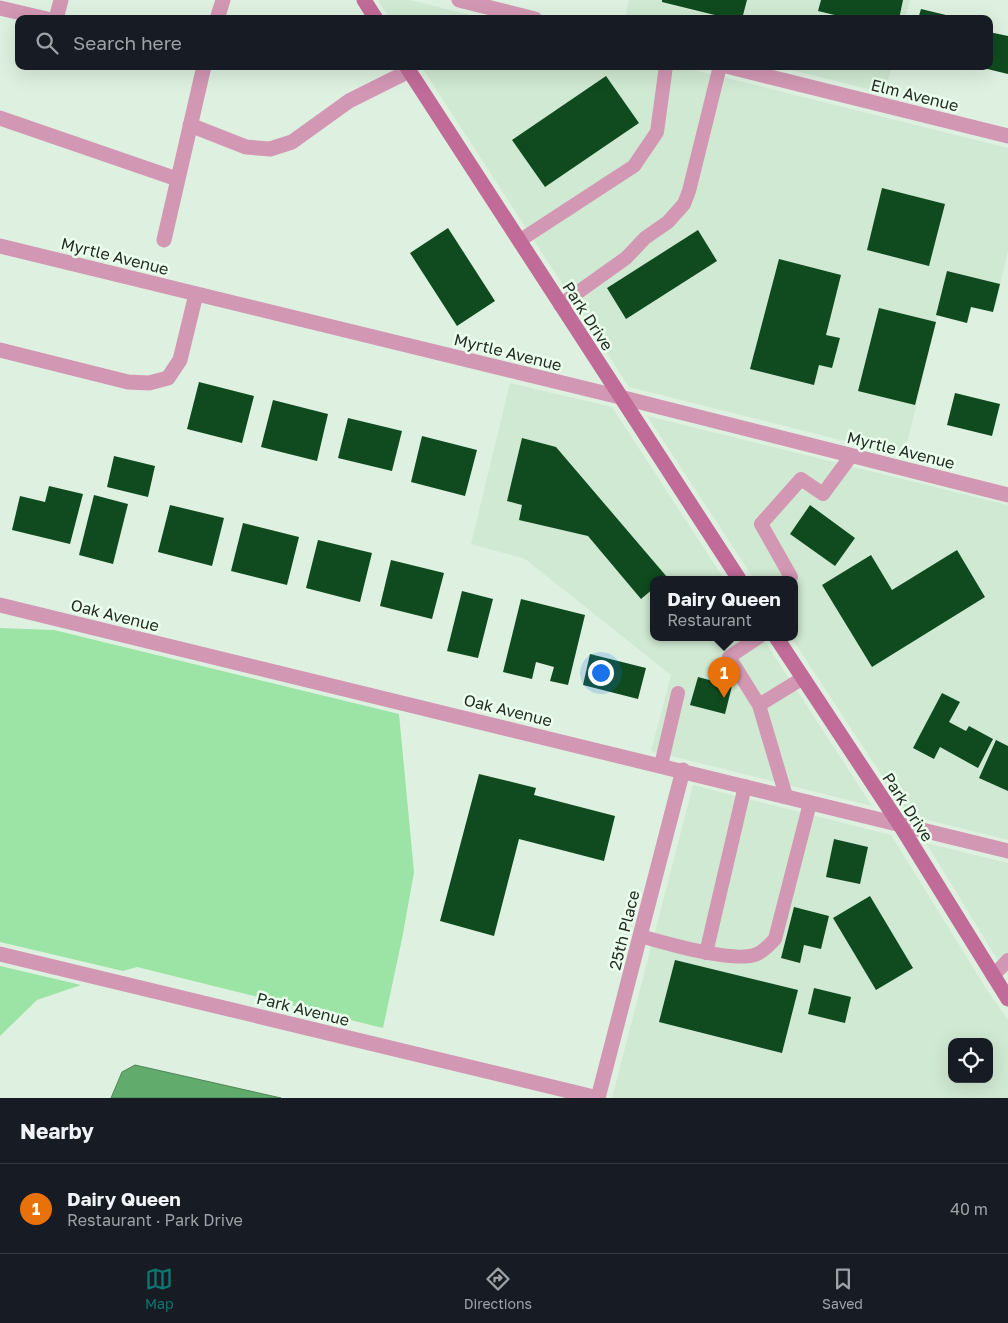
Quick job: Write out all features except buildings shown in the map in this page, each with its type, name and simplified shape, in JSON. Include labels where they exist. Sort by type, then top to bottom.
[{"type":"street","points":[[57,15],[61,0]]},
{"type":"street","points":[[219,15],[223,0]]},
{"type":"street","points":[[364,0],[373,15]]},
{"type":"street","points":[[459,0],[519,15]]},
{"type":"street","points":[[0,8],[30,15]]},
{"type":"street","points":[[164,240],[203,70]]},
{"type":"street","name":"Park Drive","points":[[190,125],[246,148],[270,149],[292,142],[349,101],[406,70]]},
{"type":"street","name":"Park Drive","points":[[409,70],[737,576]]},
{"type":"street","name":"Elm Avenue","points":[[742,70],[1008,136]]},
{"type":"street","points":[[0,118],[177,179]]},
{"type":"street","name":"Myrtle Avenue","points":[[0,246],[1008,494]]},
{"type":"street","points":[[0,350],[128,382],[149,382],[168,378],[180,360],[196,294]]},
{"type":"street","name":"Oak Avenue","points":[[0,605],[683,770],[1008,851]]},
{"type":"street","name":"Park Drive","points":[[779,641],[900,825],[1008,999]]},
{"type":"street","name":"25th Place","points":[[598,1098],[683,770]]},
{"type":"street","name":"Park Avenue","points":[[0,954],[598,1098]]},
{"type":"lane","points":[[519,241],[634,166],[657,132],[665,70]]},
{"type":"lane","points":[[560,304],[626,258],[645,238],[668,222],[684,204],[689,191],[719,70]]},
{"type":"lane","points":[[790,576],[761,524],[801,479],[823,494],[851,456]]},
{"type":"lane","points":[[753,641],[729,658],[759,705],[786,796]]},
{"type":"lane","points":[[759,705],[803,678]]},
{"type":"lane","points":[[661,765],[678,693]]},
{"type":"lane","points":[[706,952],[745,786]]},
{"type":"lane","points":[[640,936],[706,952],[741,956],[757,954],[775,939],[810,803]]},
{"type":"lane","points":[[993,976],[1008,960]]},
{"type":"shaded area","points":[[378,0],[410,0],[470,15],[387,15]]},
{"type":"shaded area","points":[[629,0],[910,0],[906,15],[626,15]]},
{"type":"shaded area","points":[[424,70],[694,70],[1008,148],[1008,250],[995,308],[942,297],[904,456],[629,387]]},
{"type":"shaded area","points":[[791,70],[891,70],[884,93]]},
{"type":"shaded area","points":[[510,383],[612,407],[722,576],[650,576],[650,641],[765,641],[872,806],[651,751],[671,675],[525,559],[471,544]]},
{"type":"shaded area","points":[[647,416],[1008,505],[1008,840],[908,815],[794,641],[798,641],[798,576],[752,576]]},
{"type":"shaded area","points":[[0,628],[54,630],[399,714],[414,872],[383,1028],[137,967],[123,971],[0,942]]},
{"type":"shaded area","points":[[693,785],[891,835],[989,993],[1008,1020],[1008,1098],[612,1098]]},
{"type":"shaded area","points":[[926,843],[1008,863],[1008,977]]},
{"type":"shaded area","points":[[0,966],[81,985],[37,1000],[0,1036]]},
{"type":"shaded area","points":[[135,1065],[281,1098],[111,1098],[122,1072]]},
{"type":"place","name":"Dairy Queen","points":[[724,698]]}]
